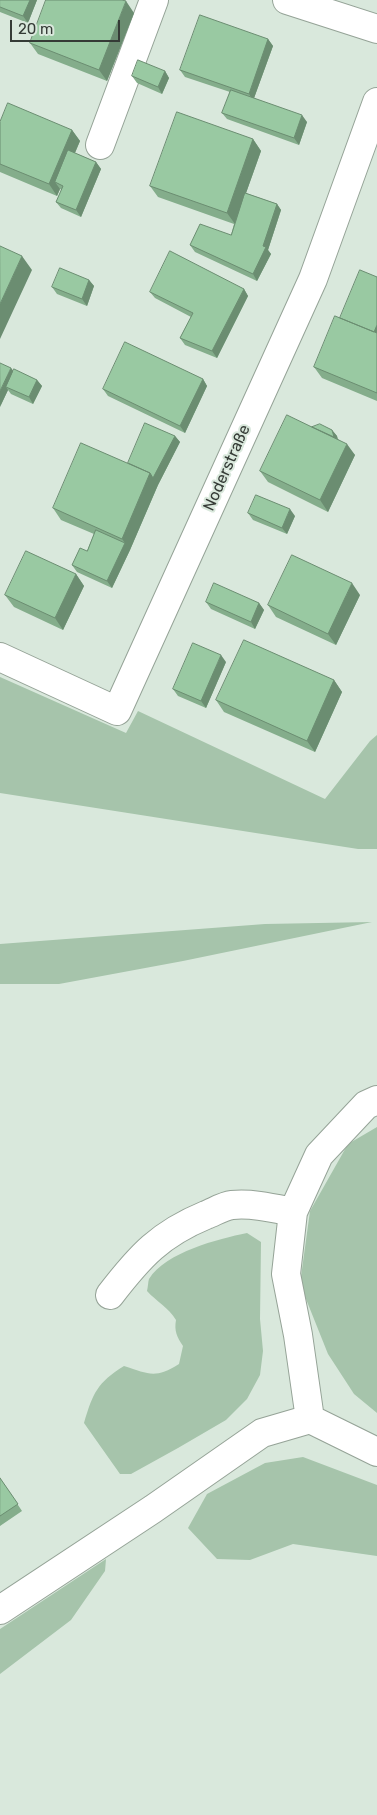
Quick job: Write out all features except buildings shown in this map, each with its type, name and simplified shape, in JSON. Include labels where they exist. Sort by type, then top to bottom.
[{"type":"street","points":[[100,144],[154,0]]},
{"type":"street","points":[[288,0],[377,29]]},
{"type":"street","name":"Noderstraße","points":[[0,657],[117,711],[312,278],[377,102]]},
{"type":"street","points":[[310,1419],[298,1335],[286,1274],[293,1212],[319,1155],[366,1105],[377,1100]]},
{"type":"street","points":[[110,1295],[135,1262],[162,1238],[196,1219],[230,1205],[258,1205],[293,1212]]},
{"type":"street","points":[[0,1610],[153,1509],[262,1433],[310,1419],[377,1452]]},
{"type":"green space","points":[[0,677],[126,733],[138,711],[325,799],[370,741],[377,735],[377,849],[358,849],[0,793]]},
{"type":"green space","points":[[372,922],[183,961],[59,984],[0,984],[0,944],[265,924]]},
{"type":"green space","points":[[377,1127],[377,1413],[354,1394],[328,1354],[300,1284],[310,1211],[348,1144]]},
{"type":"green space","points":[[247,1233],[261,1242],[260,1319],[263,1351],[260,1375],[247,1399],[226,1420],[131,1474],[120,1474],[84,1423],[93,1396],[108,1378],[124,1366],[152,1374],[171,1369],[179,1364],[183,1346],[176,1334],[176,1320],[147,1291],[149,1279],[167,1261],[180,1254],[208,1243]]},
{"type":"green space","points":[[303,1457],[377,1485],[377,1556],[293,1544],[250,1560],[217,1559],[188,1528],[207,1494],[265,1463]]},
{"type":"green space","points":[[106,1559],[105,1571],[71,1620],[0,1674],[0,1629]]}]
